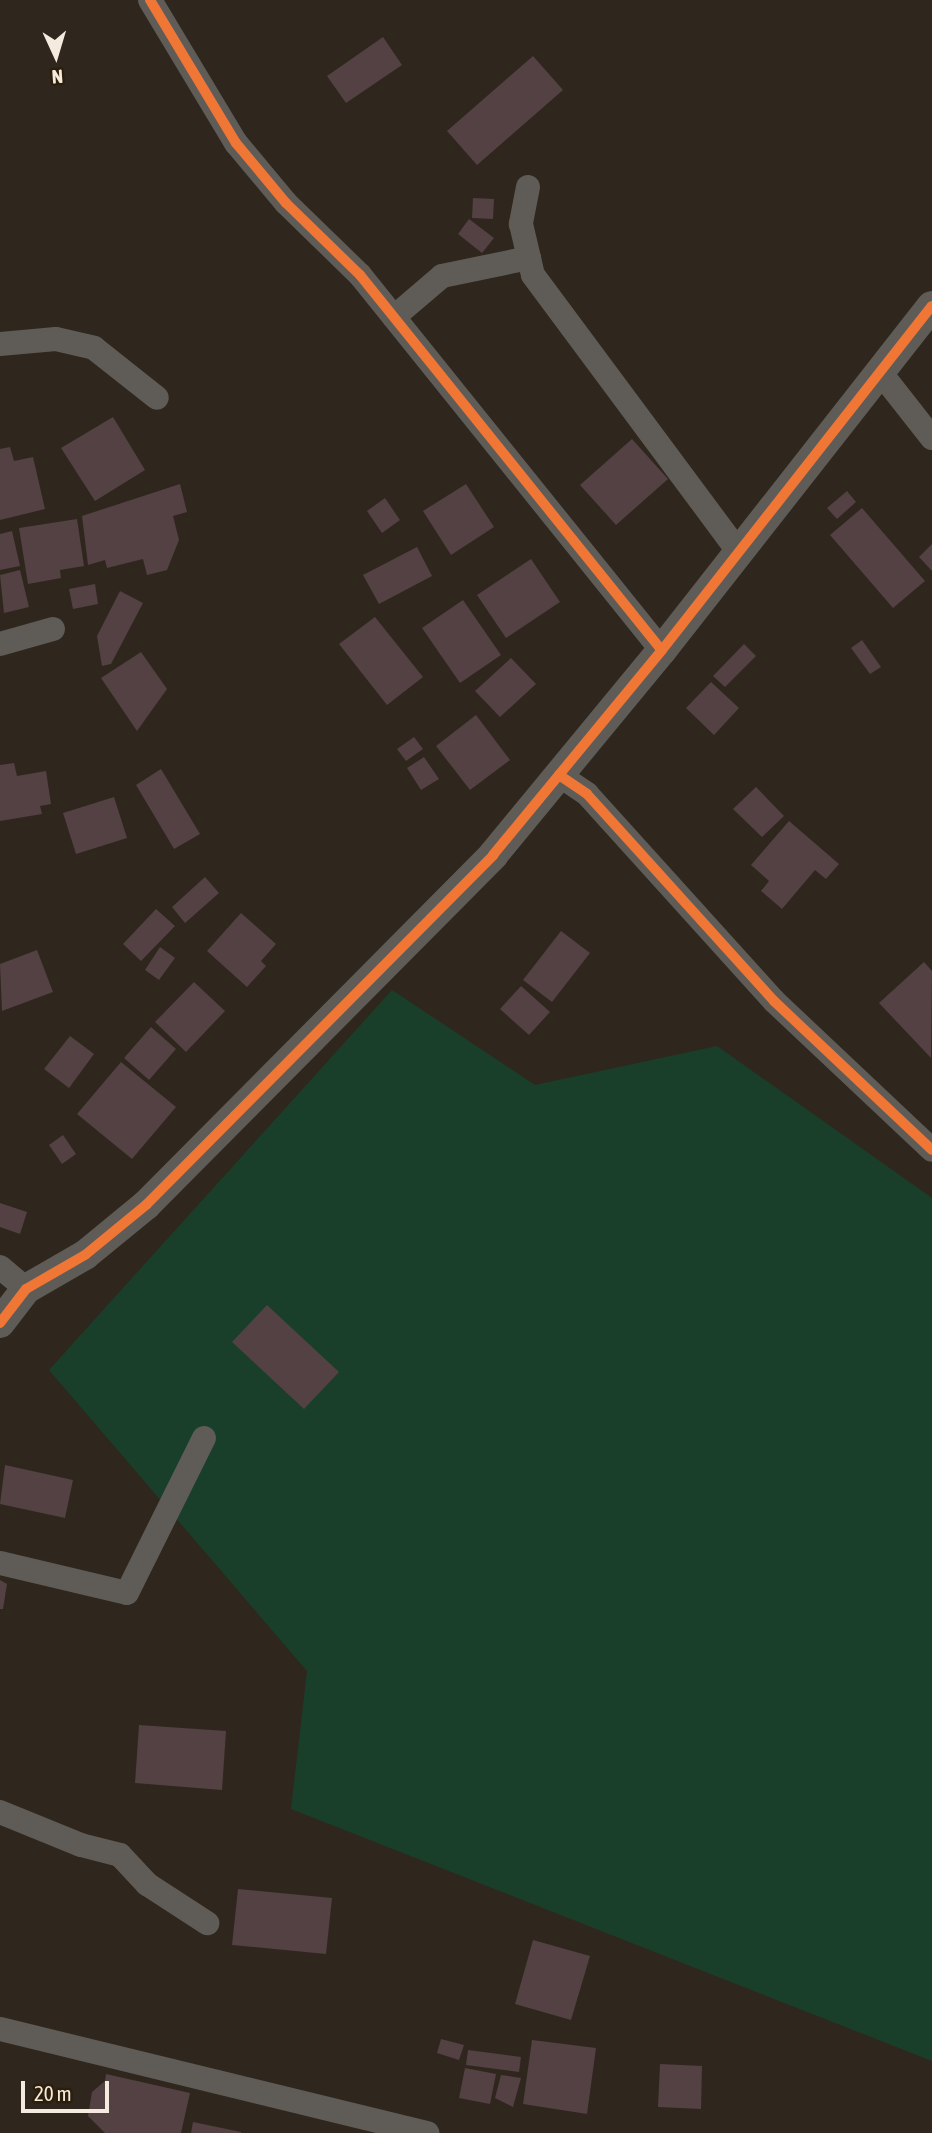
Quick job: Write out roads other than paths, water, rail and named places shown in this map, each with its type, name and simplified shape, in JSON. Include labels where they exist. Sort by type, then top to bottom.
[{"type":"street","points":[[150,0],[236,143],[394,317],[662,650]]},
{"type":"street","points":[[528,187],[521,224],[533,275],[739,552]]},
{"type":"street","points":[[394,317],[442,276],[529,258]]},
{"type":"street","points":[[0,1323],[26,1289],[85,1255],[146,1205],[493,855],[662,650],[932,306]]},
{"type":"street","points":[[0,344],[56,339],[94,348],[157,398]]},
{"type":"street","points":[[880,372],[932,438]]},
{"type":"street","points":[[0,644],[53,629]]},
{"type":"street","points":[[559,775],[587,794],[774,1001],[932,1150]]},
{"type":"street","points":[[0,1267],[26,1289]]},
{"type":"street","points":[[0,1563],[127,1593],[204,1438]]},
{"type":"street","points":[[0,1812],[81,1845],[120,1855],[147,1884],[207,1923]]},
{"type":"street","points":[[0,2029],[428,2133]]}]
